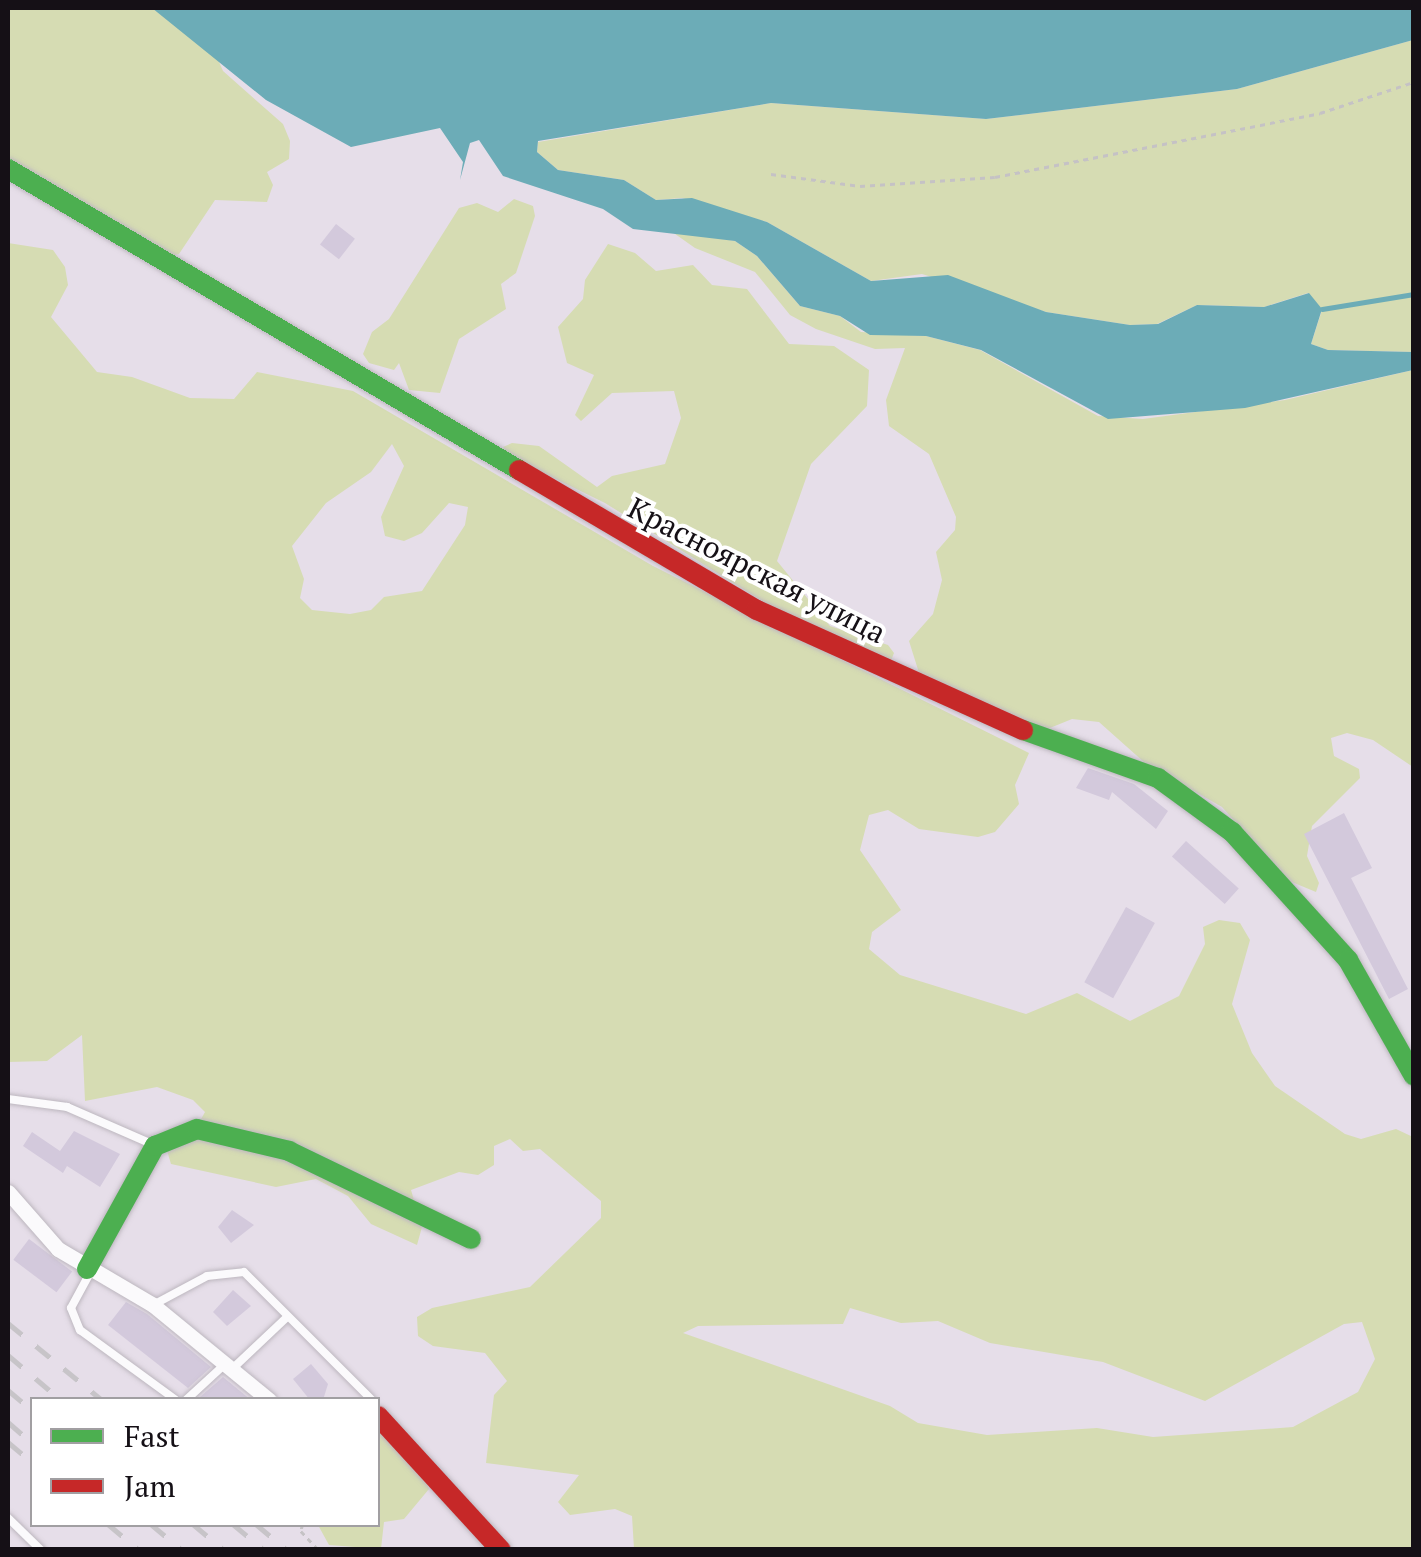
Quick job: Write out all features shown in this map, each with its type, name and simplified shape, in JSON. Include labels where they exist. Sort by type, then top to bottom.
[{"type":"street","name":"Красноярская улица","points":[[8,169],[742,602],[1013,727],[1158,778],[1232,832],[1348,960],[1414,1076]]},
{"type":"street","points":[[89,1270],[155,1146],[197,1129],[290,1150],[471,1240]]},
{"type":"street","points":[[8,1192],[58,1250],[153,1306],[265,1397]]},
{"type":"street","points":[[380,1414],[501,1550]]},
{"type":"lane","points":[[8,1099],[67,1108],[155,1146]]},
{"type":"lane","points":[[89,1270],[71,1308],[80,1330],[172,1397]]},
{"type":"lane","points":[[153,1306],[226,1270],[244,1272],[355,1376],[368,1397]]},
{"type":"lane","points":[[190,1397],[287,1316]]},
{"type":"lane","points":[[8,1518],[41,1550]]},
{"type":"lane","points":[[8,1536],[16,1525]]},
{"type":"path","points":[[771,174],[860,186],[996,177],[1320,113],[1414,82]]},
{"type":"path","points":[[302,1527],[301,1531],[319,1550]]},
{"type":"green space","points":[[8,8],[152,8],[216,55],[223,71],[283,124],[290,141],[289,159],[267,172],[273,185],[267,202],[215,200],[179,254],[170,256],[8,158]]},
{"type":"green space","points":[[1413,40],[1413,352],[1328,350],[1311,344],[1322,310],[1308,293],[1264,307],[1197,305],[1157,324],[1130,325],[1046,312],[922,274],[871,281],[767,222],[682,198],[656,200],[624,180],[558,170],[537,152],[538,142],[771,103],[986,119],[1237,89]]},
{"type":"green space","points":[[514,199],[533,206],[535,216],[516,273],[501,284],[506,309],[459,339],[440,393],[409,390],[399,363],[394,370],[369,363],[363,354],[372,332],[389,319],[459,208],[477,203],[498,212]]},
{"type":"green space","points":[[668,229],[735,241],[757,256],[800,306],[840,316],[861,332],[926,336],[980,350],[1098,416],[1143,419],[1285,400],[1413,370],[1413,767],[1373,740],[1347,733],[1331,738],[1334,756],[1359,769],[1360,778],[1312,826],[1307,856],[1319,883],[1316,892],[1287,880],[1222,807],[1145,763],[1099,722],[1072,719],[1045,730],[920,676],[909,641],[933,614],[942,580],[936,552],[955,530],[956,517],[929,454],[889,426],[886,400],[905,348],[875,349],[816,329],[790,315],[755,272],[695,248]]},
{"type":"green space","points":[[8,243],[53,250],[65,267],[68,285],[51,317],[97,372],[132,377],[190,398],[234,399],[257,372],[353,391],[653,566],[1029,753],[1015,785],[1019,804],[995,832],[978,837],[919,829],[888,810],[869,815],[860,850],[901,910],[872,932],[869,949],[900,975],[1026,1014],[1077,993],[1130,1021],[1179,996],[1205,944],[1203,927],[1219,920],[1240,923],[1250,940],[1232,1004],[1252,1053],[1275,1086],[1345,1134],[1361,1139],[1396,1129],[1413,1137],[1413,1549],[634,1549],[632,1516],[615,1509],[570,1515],[558,1502],[579,1475],[486,1463],[494,1395],[507,1381],[485,1353],[433,1346],[418,1336],[417,1317],[432,1308],[530,1287],[601,1218],[601,1201],[540,1149],[523,1151],[510,1139],[494,1146],[494,1165],[478,1175],[459,1172],[411,1190],[422,1227],[417,1245],[371,1224],[348,1196],[316,1179],[276,1187],[171,1164],[166,1147],[196,1128],[205,1112],[193,1100],[157,1087],[85,1101],[82,1035],[47,1061],[8,1062]],"holes":[[[392,444],[404,466],[381,517],[385,536],[404,541],[422,533],[449,503],[468,507],[465,525],[422,591],[384,597],[371,610],[350,614],[312,610],[300,598],[304,579],[292,546],[326,503],[371,472]],[[850,1308],[901,1323],[938,1321],[990,1343],[1103,1362],[1205,1401],[1344,1324],[1362,1322],[1375,1359],[1358,1392],[1293,1427],[1153,1437],[1097,1428],[987,1435],[918,1423],[890,1406],[683,1333],[698,1326],[843,1324]]]},
{"type":"green space","points":[[608,244],[635,253],[656,271],[693,265],[712,285],[747,289],[789,344],[834,346],[869,370],[867,406],[811,464],[777,561],[830,626],[888,645],[894,653],[890,663],[828,642],[605,503],[509,456],[503,447],[512,443],[539,446],[597,487],[612,476],[665,464],[681,418],[674,391],[612,393],[581,421],[575,415],[594,375],[567,363],[558,327],[583,299],[585,280]]},
{"type":"green space","points":[[380,1429],[422,1473],[429,1489],[404,1519],[384,1522],[381,1549],[329,1545],[319,1527],[380,1527]]},
{"type":"water","points":[[152,8],[1413,8],[1413,40],[1237,89],[986,119],[771,103],[538,141],[537,152],[558,170],[624,180],[656,200],[692,198],[767,222],[871,281],[948,275],[1046,312],[1130,325],[1158,324],[1197,305],[1264,307],[1309,293],[1322,309],[1311,344],[1328,350],[1413,352],[1413,370],[1245,408],[1108,419],[981,350],[926,336],[870,335],[840,316],[800,306],[757,256],[735,241],[633,229],[603,209],[503,176],[479,140],[470,143],[460,180],[463,162],[440,128],[351,147],[266,100]]},
{"type":"building","points":[[336,224],[355,239],[339,259],[320,244]]},
{"type":"building","points":[[1088,768],[1134,784],[1168,811],[1156,829],[1112,792],[1109,800],[1076,788]]},
{"type":"building","points":[[1344,813],[1372,868],[1351,878],[1408,989],[1389,999],[1304,834]]},
{"type":"building","points":[[1186,841],[1239,889],[1225,904],[1172,857]]},
{"type":"building","points":[[1126,907],[1155,923],[1113,998],[1084,982]]},
{"type":"building","points":[[74,1131],[120,1154],[100,1187],[67,1166],[63,1173],[23,1146],[32,1132],[60,1151]]},
{"type":"building","points":[[232,1210],[254,1225],[231,1243],[218,1227]]},
{"type":"building","points":[[29,1239],[72,1271],[56,1292],[13,1260]]},
{"type":"building","points":[[233,1290],[251,1306],[227,1326],[213,1312]]},
{"type":"building","points":[[126,1302],[147,1314],[211,1367],[188,1388],[108,1325]]},
{"type":"building","points":[[311,1364],[328,1384],[324,1397],[308,1397],[293,1379]]},
{"type":"building","points":[[223,1377],[247,1397],[200,1397]]},
{"type":"waterway","points":[[1322,309],[1414,294]]},
{"type":"railway","points":[[8,1323],[98,1397]]},
{"type":"railway","points":[[8,1355],[57,1397]]},
{"type":"railway","points":[[8,1390],[30,1408]]},
{"type":"railway","points":[[8,1422],[30,1441]]},
{"type":"railway","points":[[8,1442],[30,1460]]},
{"type":"railway","points":[[112,1527],[139,1550]]},
{"type":"railway","points":[[155,1527],[182,1550]]},
{"type":"railway","points":[[197,1527],[224,1550]]},
{"type":"railway","points":[[237,1527],[264,1550]]},
{"type":"railway","points":[[260,1527],[287,1550]]},
{"type":"traffic: fast","points":[[8,169],[519,470]]},
{"type":"traffic: fast","points":[[1023,730],[1158,778],[1232,832],[1348,960],[1414,1076]]},
{"type":"traffic: fast","points":[[87,1269],[155,1146],[197,1129],[289,1151],[471,1239]]},
{"type":"traffic: jam","points":[[519,470],[757,610],[1023,730]]},
{"type":"traffic: jam","points":[[380,1418],[501,1550]]}]
